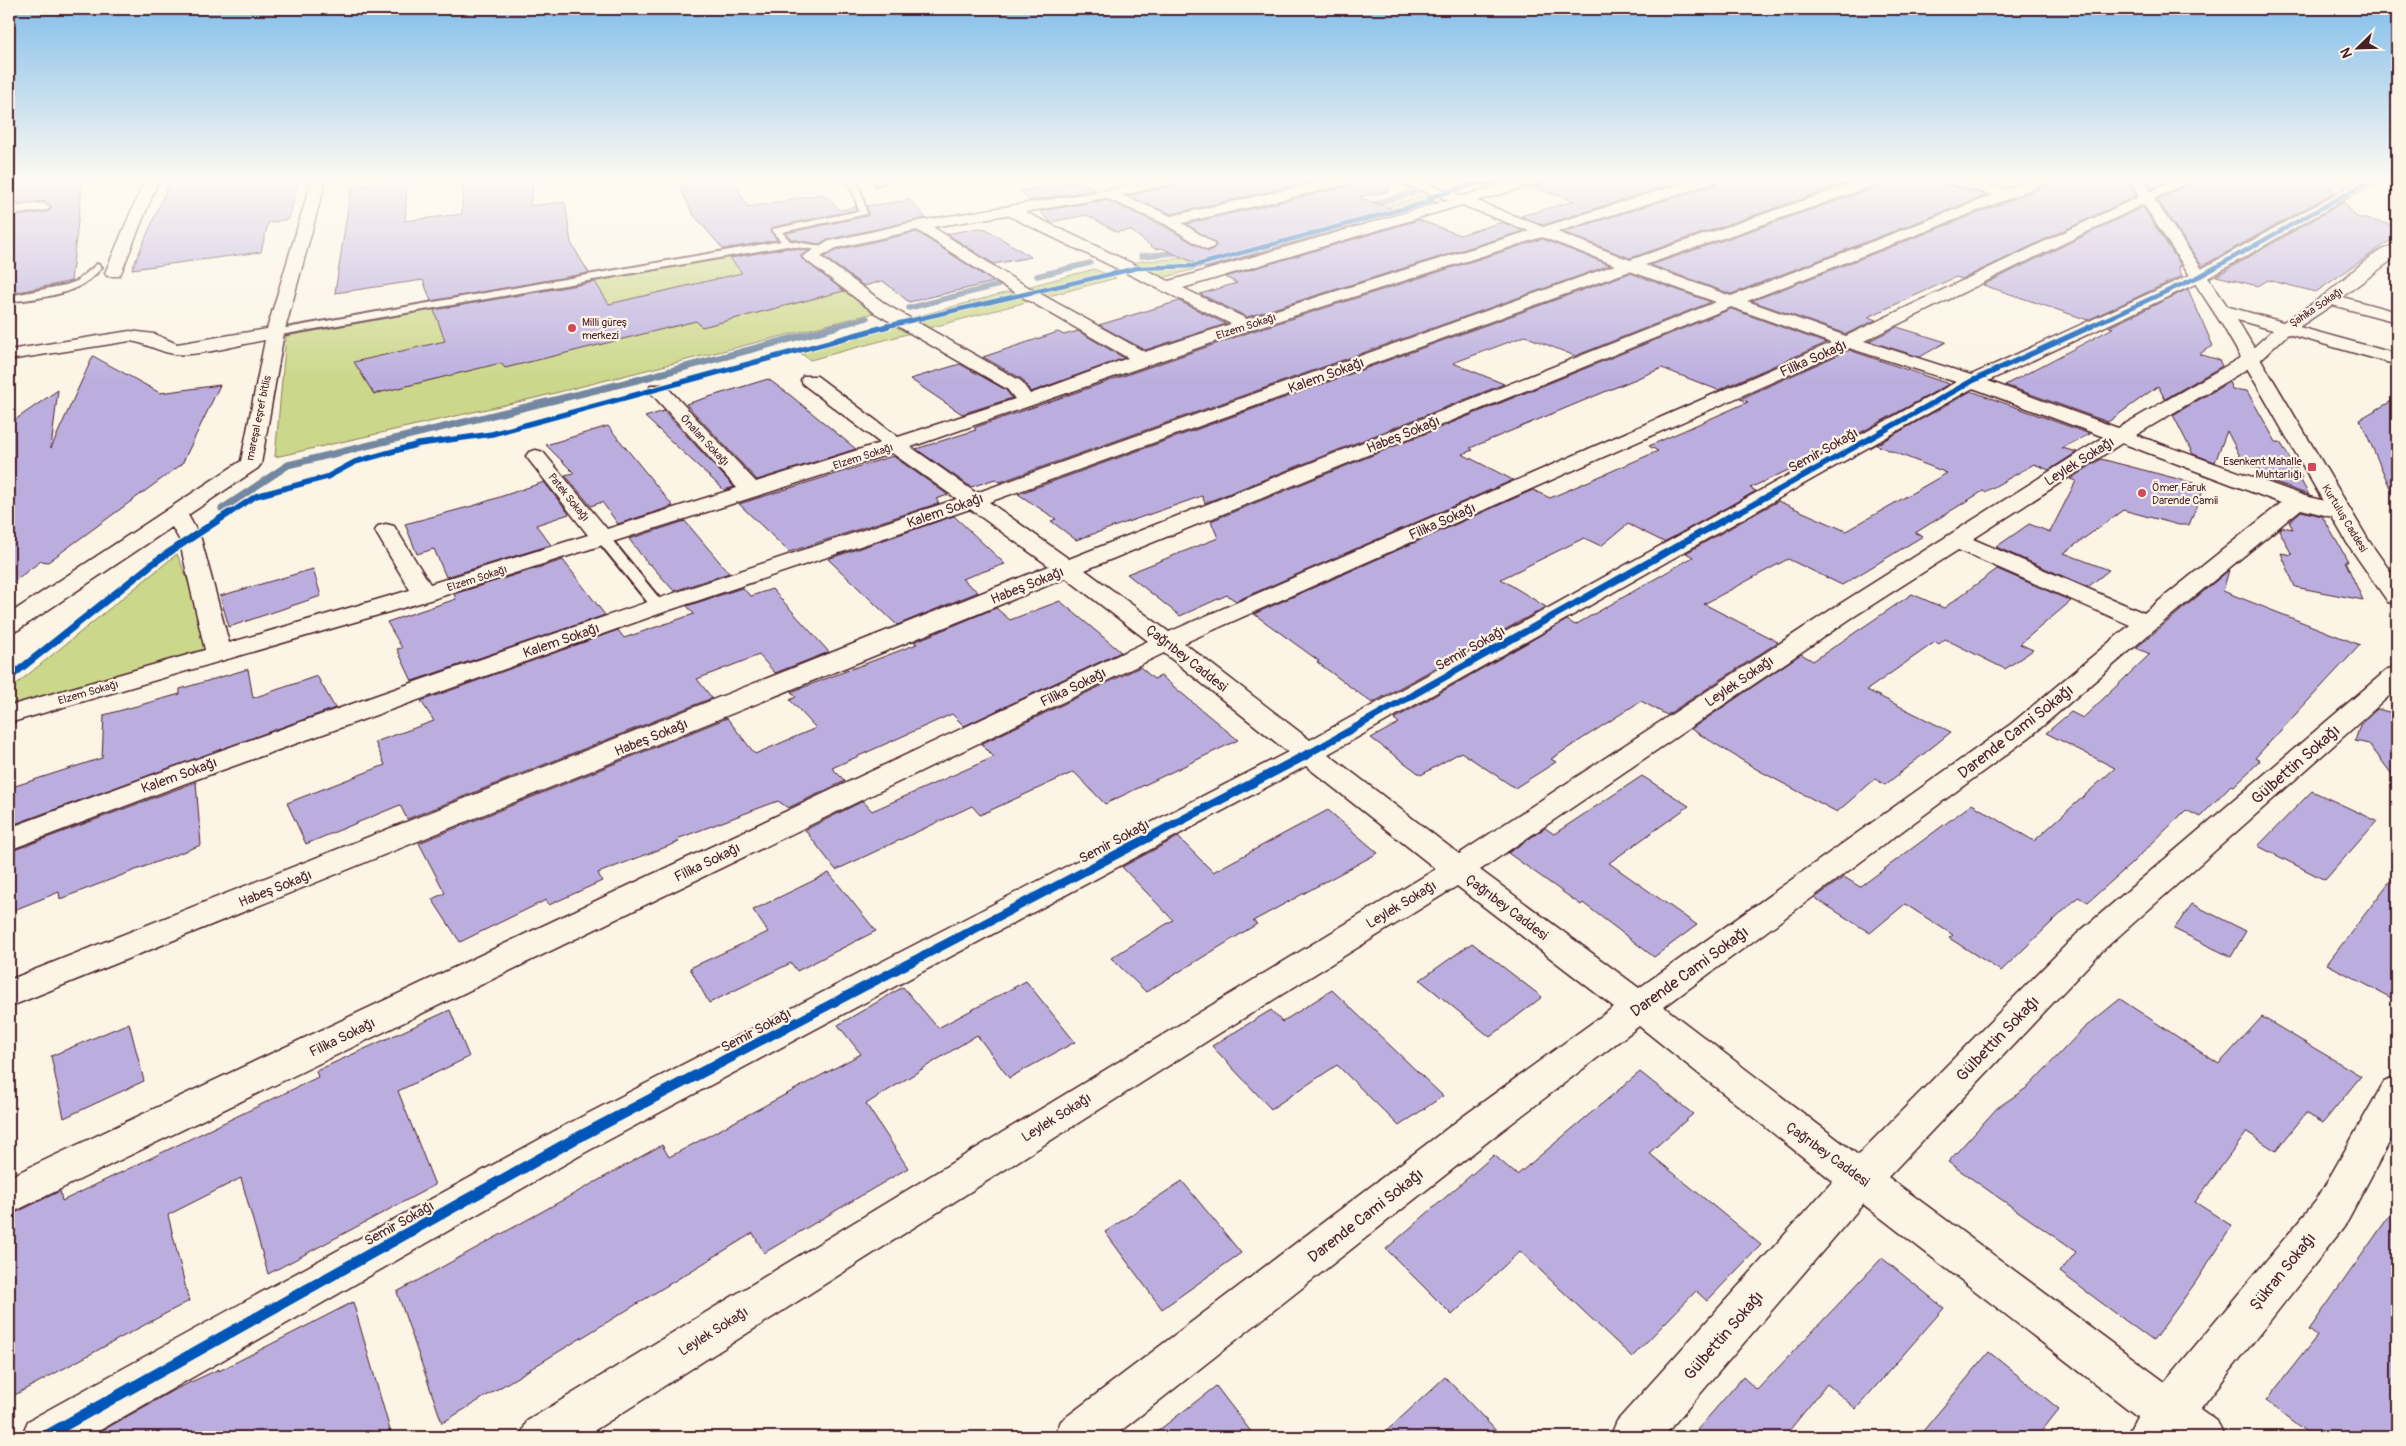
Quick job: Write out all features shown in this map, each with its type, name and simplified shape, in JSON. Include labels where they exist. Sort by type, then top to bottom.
[{"type":"street","points":[[113,273],[124,246]]},
{"type":"street","name":"mareşal eşref bitlis","points":[[9,625],[251,464],[275,333],[300,246]]},
{"type":"street","points":[[828,246],[810,257],[881,309],[1014,385],[1026,402]]},
{"type":"street","points":[[952,246],[1006,281],[1143,359]]},
{"type":"street","points":[[1084,246],[1246,325]]},
{"type":"street","points":[[1168,287],[1307,246]]},
{"type":"street","name":"Elzem Sokağı","points":[[9,715],[424,594],[752,491],[1026,402],[1143,359],[1246,325],[1498,246]]},
{"type":"street","points":[[1583,246],[1848,342],[1972,382],[2121,435],[2297,501],[2340,512]]},
{"type":"street","name":"Kalem Sokağı","points":[[9,839],[176,776],[658,606],[973,501],[1685,246]]},
{"type":"street","name":"Habeş Sokağı","points":[[9,994],[1732,301],[1873,246]]},
{"type":"street","name":"Filika Sokağı","points":[[9,1196],[1166,642],[1848,342],[2047,246]]},
{"type":"street","name":"Kurtuluş Caddesi","points":[[2179,246],[2222,310],[2358,543],[2397,597]]},
{"type":"street","name":"Semir Sokağı","points":[[44,1437],[573,1140],[1309,753],[1972,382],[2200,276],[2253,246]]},
{"type":"street","name":"Şahika Sokağı","points":[[2251,359],[2284,329],[2330,299],[2371,266],[2397,249]]},
{"type":"street","points":[[2371,266],[2388,271]]},
{"type":"street","points":[[2330,299],[2397,317]]},
{"type":"street","points":[[2222,310],[2397,360]]},
{"type":"street","points":[[9,355],[130,336],[148,338],[164,346],[177,349],[275,333]]},
{"type":"street","name":"Leylek Sokağı","points":[[543,1437],[1202,1026],[1458,870],[1840,614],[2121,435],[2251,359]]},
{"type":"street","name":"Çağrıbey Caddesi","points":[[810,380],[895,445],[1166,642],[1458,870],[1639,1007],[1770,1112],[1861,1178],[2158,1425],[2201,1437]]},
{"type":"street","name":"Önalan Sokağı","points":[[658,389],[752,491]]},
{"type":"street","name":"Patek Sokağı","points":[[536,456],[602,538]]},
{"type":"street","name":"Darende Cami Sokağı","points":[[1077,1437],[1478,1127],[1639,1007],[2021,730],[2147,623],[2297,501]]},
{"type":"street","points":[[176,513],[190,539],[219,654]]},
{"type":"street","points":[[386,531],[424,594]]},
{"type":"street","points":[[1956,540],[2147,623]]},
{"type":"street","name":"Gülbettin Sokağı","points":[[1633,1437],[1861,1178],[2090,942],[2397,675]]},
{"type":"street","name":"Şükran Sokağı","points":[[2158,1425],[2330,1214],[2397,1093]]},
{"type":"lane","points":[[275,333],[767,246]]},
{"type":"lane","points":[[808,246],[824,249]]},
{"type":"lane","points":[[9,299],[79,284],[91,276],[97,267]]},
{"type":"lane","points":[[602,538],[658,606]]},
{"type":"green space","points":[[1242,246],[1276,246],[1163,278],[1130,264],[1141,261],[1204,257]]},
{"type":"green space","points":[[784,247],[874,313],[535,398],[275,457],[286,336]]},
{"type":"green space","points":[[1094,269],[1116,278],[810,360],[795,349]]},
{"type":"green space","points":[[177,554],[194,596],[209,649],[9,709],[9,690]]},
{"type":"building","points":[[9,246],[75,246],[71,281],[9,294]]},
{"type":"building","points":[[142,246],[262,246],[261,252],[132,269]]},
{"type":"building","points":[[342,246],[573,246],[589,273],[431,301],[423,280],[335,293]]},
{"type":"building","points":[[721,246],[738,246],[723,249]]},
{"type":"building","points":[[853,246],[939,246],[994,282],[909,302],[883,281],[864,286],[824,257],[837,250]]},
{"type":"building","points":[[967,246],[1014,246],[1031,257],[994,264]]},
{"type":"building","points":[[1152,246],[1199,246],[1208,252],[1215,246],[1280,246],[1206,268],[1162,248],[1155,249]]},
{"type":"building","points":[[1329,246],[1473,246],[1247,317],[1200,294],[1237,283],[1225,277]]},
{"type":"building","points":[[1519,246],[1562,246],[1610,265],[1000,482],[995,479],[971,487],[916,449],[976,430],[974,428],[1253,331]]},
{"type":"building","points":[[1600,246],[1663,246],[1630,258]]},
{"type":"building","points":[[1705,246],[1854,246],[1731,294],[1651,265]]},
{"type":"building","points":[[1892,246],[2030,246],[1962,279],[1956,277],[1868,317],[1876,320],[1846,334],[1752,301]]},
{"type":"building","points":[[2062,246],[2169,246],[2182,267],[2178,266],[2182,276],[2088,320],[1983,285]]},
{"type":"building","points":[[2189,246],[2237,246],[2202,266]]},
{"type":"building","points":[[2267,246],[2382,246],[2316,292],[2268,280],[2258,286],[2216,276]]},
{"type":"building","name":"Milli güreş merkezi","points":[[787,248],[809,251],[801,255],[801,258],[844,291],[702,327],[696,321],[505,368],[501,363],[374,394],[354,362],[445,341],[434,310],[595,282],[609,304],[742,273],[730,258]]},
{"type":"building","points":[[1630,273],[1711,302],[1575,356],[1525,336],[1453,363],[1504,384],[1205,503],[1202,496],[1076,540],[1051,521],[1056,519],[1018,494]]},
{"type":"building","points":[[2188,289],[2213,346],[2199,354],[2219,360],[2222,366],[2165,399],[2158,386],[2108,422],[2005,385],[2113,328],[2109,327]]},
{"type":"building","points":[[1179,301],[1226,324],[1145,350],[1099,325]]},
{"type":"building","points":[[1731,309],[1826,343],[1718,390],[1662,368],[1470,448],[1473,450],[1462,454],[1513,480],[1236,601],[1227,595],[1180,616],[1127,574],[1218,538],[1211,521]]},
{"type":"building","points":[[1897,327],[1946,342],[1920,357],[1869,341]]},
{"type":"building","points":[[1078,331],[1124,358],[1031,392],[1022,379],[983,357],[1058,332],[1064,335]]},
{"type":"building","points":[[1849,350],[1949,384],[1816,457],[1750,488],[1756,491],[1664,542],[1628,524],[1601,546],[1584,538],[1501,579],[1546,607],[1372,703],[1317,662],[1319,661],[1254,614],[1533,490],[1550,498],[1658,451],[1649,446],[1748,402],[1740,399]]},
{"type":"building","points":[[93,356],[160,393],[220,385],[182,464],[48,562],[41,561],[9,585],[9,424],[58,390],[51,448]]},
{"type":"building","points":[[960,364],[1006,390],[1012,398],[962,414],[910,379]]},
{"type":"building","points":[[768,379],[856,449],[757,480],[686,404]]},
{"type":"building","points":[[2229,382],[2232,389],[2247,391],[2276,442],[2280,442],[2302,478],[2299,477],[2309,495],[2264,479],[2258,468],[2244,464],[2227,431],[2215,462],[2193,454],[2173,415]]},
{"type":"building","points":[[1971,391],[2090,434],[2062,448],[2077,452],[2049,470],[2034,464],[1985,492],[1983,491],[1915,533],[1923,536],[1842,585],[1788,559],[1704,604],[1778,642],[1667,715],[1641,701],[1551,759],[1556,762],[1515,788],[1461,752],[1421,775],[1371,738],[1399,723],[1394,719],[1567,620],[1575,625],[1693,557],[1686,553],[1778,501],[1846,531],[1947,473],[1876,445]]},
{"type":"building","points":[[2397,398],[2397,504],[2360,419]]},
{"type":"building","points":[[664,411],[734,487],[724,490],[645,417]]},
{"type":"building","points":[[608,426],[673,506],[618,524],[602,502],[591,506],[565,475],[574,473],[546,445]]},
{"type":"building","points":[[893,456],[948,495],[936,499],[939,503],[789,552],[739,504]]},
{"type":"building","points":[[2101,459],[2205,486],[2189,525],[2179,525],[2123,510],[2064,553],[2109,570],[2088,587],[1996,547],[2029,524],[2050,532],[2076,481],[2070,479]]},
{"type":"building","points":[[544,482],[569,514],[536,525],[551,545],[446,577],[434,549],[417,554],[405,524],[476,505]]},
{"type":"building","points":[[2301,511],[2322,516],[2348,561],[2345,561],[2363,600],[2295,587],[2281,553],[2292,555],[2279,530],[2282,527],[2293,529],[2289,522]]},
{"type":"building","points":[[954,516],[1005,564],[962,579],[978,592],[897,625],[828,559]]},
{"type":"building","points":[[685,521],[729,573],[674,591],[648,564],[629,539]]},
{"type":"building","points":[[563,560],[605,615],[412,681],[397,649],[402,648],[387,622],[456,599],[454,594]]},
{"type":"building","points":[[313,569],[321,596],[229,627],[220,596]]},
{"type":"building","points":[[1997,569],[2071,601],[2020,644],[2033,650],[2005,669],[1945,639],[1939,644],[1935,642],[1867,690],[1951,732],[1885,785],[1875,779],[1837,812],[1758,770],[1691,729],[1801,654],[1813,661],[1912,594],[1944,608]]},
{"type":"building","points":[[2229,570],[2223,591],[2360,645],[2255,758],[2260,761],[2234,786],[2231,785],[2200,817],[2186,810],[2130,865],[2088,902],[2078,897],[2001,971],[1949,938],[1953,935],[1905,904],[1870,933],[1815,898],[1844,877],[1860,887],[1972,804],[2034,841],[2115,768],[2046,733],[2071,712],[2083,718],[2150,654],[2136,648]]},
{"type":"building","points":[[742,588],[751,596],[772,589],[829,652],[775,673],[759,655],[697,679],[712,698],[407,819],[400,805],[306,844],[287,803],[385,765],[375,742],[434,721],[421,701],[618,630],[624,638],[694,614],[687,606]]},
{"type":"building","points":[[1060,601],[1121,652],[964,726],[952,714],[832,768],[845,781],[788,808],[778,801],[677,839],[679,842],[598,873],[602,881],[549,905],[546,900],[460,942],[432,899],[445,893],[419,843],[727,718],[755,754],[816,728],[790,700],[796,697],[791,692],[917,644],[914,642],[996,608],[1010,620]]},
{"type":"building","points":[[1140,667],[1154,679],[1161,676],[1238,740],[1105,804],[1074,772],[980,815],[972,806],[836,870],[805,830],[863,801],[872,811],[994,757],[981,744]]},
{"type":"building","points":[[248,669],[253,698],[317,676],[335,708],[9,826],[9,788],[102,758],[104,715],[180,694],[180,689]]},
{"type":"building","points":[[2377,709],[2397,714],[2397,781],[2369,744],[2355,741],[2360,725]]},
{"type":"building","points":[[1642,776],[1689,806],[1609,863],[1697,925],[1654,957],[1583,903],[1581,905],[1508,853],[1545,828],[1554,834]]},
{"type":"building","points":[[196,782],[201,845],[60,899],[59,892],[9,912],[9,852]]},
{"type":"building","points":[[2312,791],[2377,821],[2325,880],[2258,846]]},
{"type":"building","points":[[1328,810],[1378,853],[1253,921],[1257,924],[1146,992],[1111,958],[1173,920],[1122,867],[1178,837],[1213,872]]},
{"type":"building","points":[[2397,872],[2397,1001],[2327,964]]},
{"type":"building","points":[[829,873],[876,931],[797,971],[791,963],[709,1003],[690,968],[768,932],[753,910]]},
{"type":"building","points":[[2192,904],[2246,931],[2231,957],[2174,929]]},
{"type":"building","points":[[1472,943],[1542,997],[1490,1037],[1420,980]]},
{"type":"building","points":[[1026,981],[1075,1042],[1009,1078],[977,1035],[866,1104],[908,1168],[764,1253],[753,1233],[442,1423],[397,1292],[662,1145],[669,1157],[861,1054],[838,1025],[903,987],[938,1028]]},
{"type":"building","points":[[1332,990],[1443,1096],[1399,1126],[1337,1065],[1271,1109],[1212,1046],[1271,1010],[1282,1022]]},
{"type":"building","points":[[2120,999],[2219,1064],[2262,1017],[2361,1076],[2323,1123],[2306,1113],[2276,1151],[2247,1132],[2195,1202],[2232,1226],[2195,1283],[2153,1341],[2060,1272],[2076,1252],[1948,1162],[1997,1108],[2028,1087],[2083,1029]]},
{"type":"building","points":[[450,1010],[469,1057],[398,1091],[435,1185],[268,1274],[241,1178],[168,1215],[189,1301],[9,1398],[9,1216],[60,1191],[62,1201],[318,1077],[316,1071]]},
{"type":"building","points":[[129,1023],[144,1081],[64,1118],[51,1056]]},
{"type":"building","points":[[1640,1072],[1693,1114],[1649,1153],[1761,1245],[1707,1301],[1696,1291],[1632,1357],[1520,1251],[1452,1315],[1386,1249],[1494,1155],[1517,1175]]},
{"type":"building","points":[[1182,1181],[1241,1253],[1162,1309],[1105,1232]]},
{"type":"building","points":[[2397,1205],[2397,1437],[2313,1437],[2266,1401],[2317,1336],[2309,1330]]},
{"type":"building","points":[[1882,1258],[1944,1308],[1856,1409],[1827,1384],[1784,1437],[1691,1437],[1743,1377],[1757,1390]]},
{"type":"building","points":[[353,1302],[392,1437],[91,1437],[172,1391],[219,1369],[219,1371]]},
{"type":"building","points":[[1989,1352],[2059,1409],[2037,1437],[1918,1437]]},
{"type":"building","points":[[1445,1377],[1502,1437],[1380,1437]]},
{"type":"building","points":[[1216,1386],[1255,1437],[1150,1437]]},
{"type":"waterway","points":[[1141,256],[1187,252]]},
{"type":"waterway","points":[[1037,276],[1090,263]]},
{"type":"waterway","points":[[909,308],[999,285]]},
{"type":"waterway","points":[[833,327],[867,318]]},
{"type":"waterway","points":[[222,509],[288,465],[637,380],[838,326]]},
{"type":"cycle path","points":[[9,678],[156,561],[256,496],[327,477],[355,462],[419,444],[492,434],[883,327],[1137,268],[1193,266],[1265,246]]},
{"type":"cycle path","points":[[44,1437],[573,1140],[1309,753],[1972,381],[2200,276],[2253,246]]},
{"type":"place","name":"Milli güreş merkezi","points":[[572,328]]},
{"type":"place","name":"Esenkent Mahalle Muhtarlığı","points":[[2312,467]]},
{"type":"place","name":"Ömer Faruk Darende Camii","points":[[2142,493]]}]
